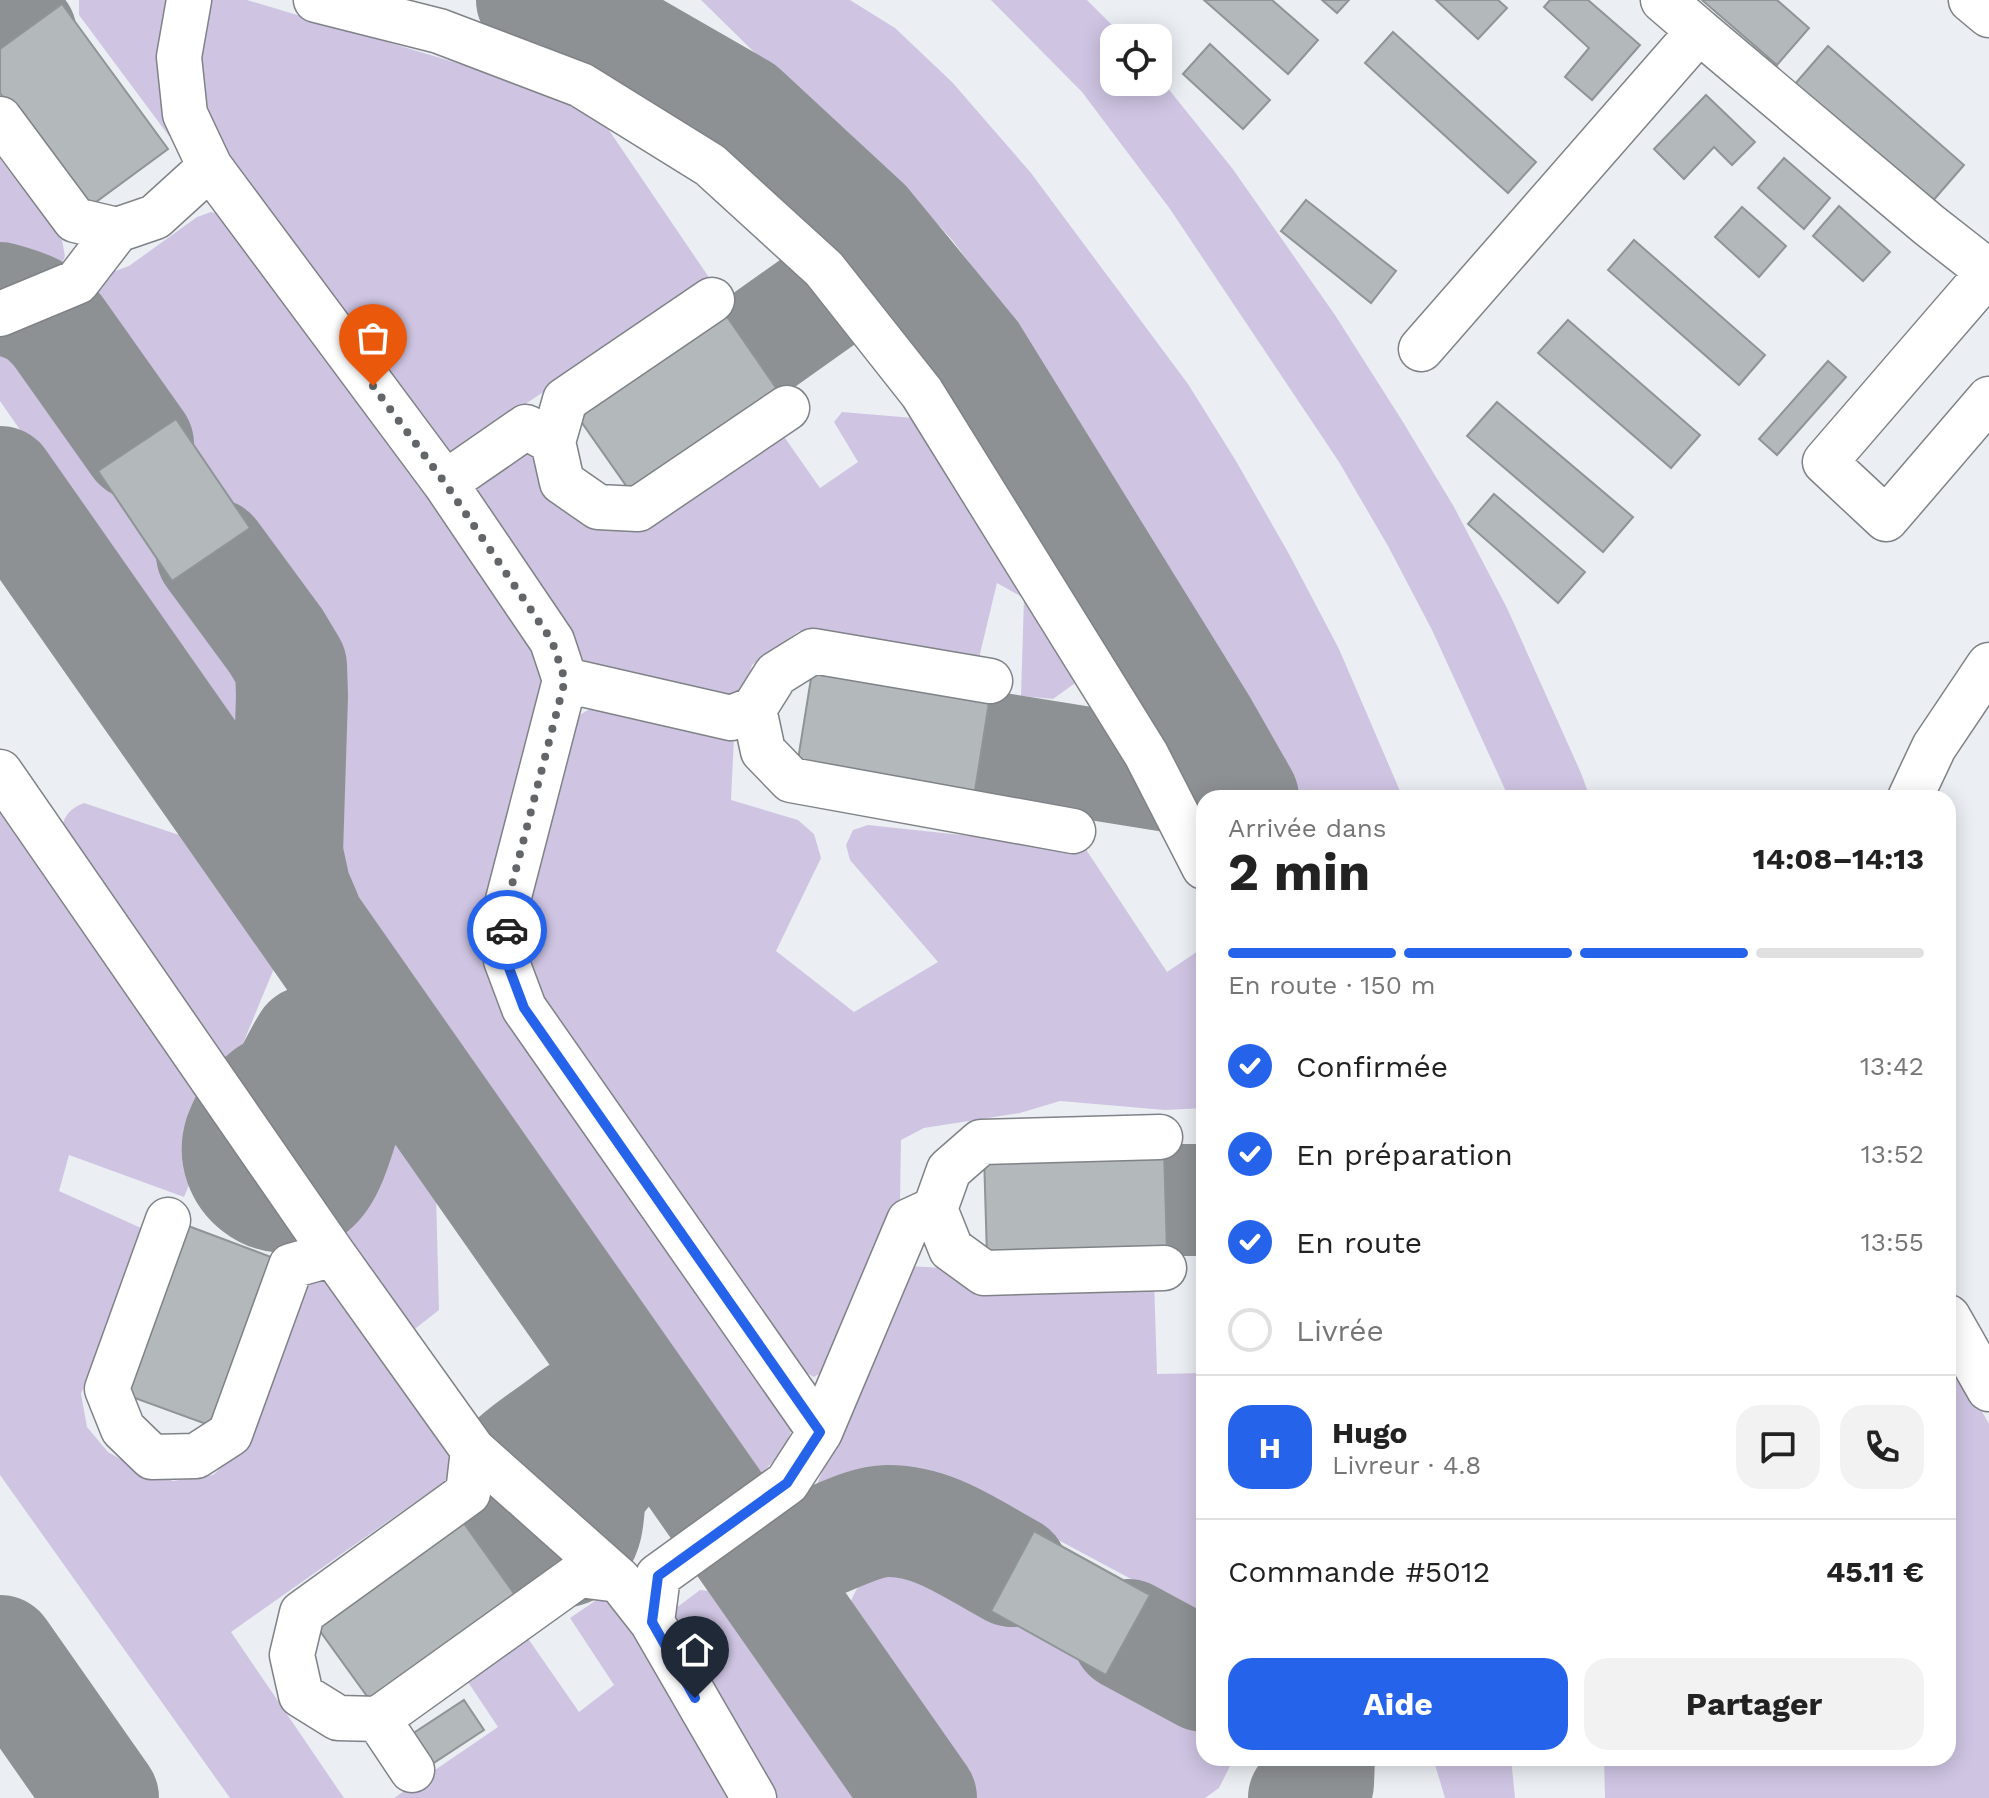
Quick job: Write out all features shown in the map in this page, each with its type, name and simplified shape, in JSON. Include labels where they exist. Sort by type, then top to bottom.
[{"type":"lane","points":[[189,0],[179,57],[185,114],[210,167],[445,483],[552,641],[565,680],[507,904],[506,960],[524,1008],[820,1432]]},
{"type":"lane","points":[[316,0],[439,31],[581,85],[710,165],[824,269],[922,393],[1146,754],[1196,851]]},
{"type":"lane","points":[[1663,0],[1989,272],[1825,462],[1886,519],[1989,399]]},
{"type":"lane","points":[[1971,0],[1989,15]]},
{"type":"lane","points":[[1421,349],[1699,31]]},
{"type":"lane","points":[[0,119],[75,220],[117,230],[155,217],[210,167]]},
{"type":"lane","points":[[0,314],[77,282],[117,230]]},
{"type":"lane","points":[[712,300],[565,400],[553,442],[562,482],[598,507],[638,509],[787,408]]},
{"type":"lane","points":[[445,483],[526,427],[553,442]]},
{"type":"lane","points":[[565,680],[731,718],[754,709],[776,674],[813,651],[990,681]]},
{"type":"lane","points":[[1914,790],[1934,747],[1989,665]]},
{"type":"lane","points":[[754,709],[763,751],[791,780],[1073,831]]},
{"type":"lane","points":[[0,772],[333,1254],[473,1450],[619,1580],[652,1622],[754,1798]]},
{"type":"lane","points":[[1160,1137],[981,1142],[949,1170],[935,1209],[951,1249],[984,1273],[1164,1268]]},
{"type":"lane","points":[[652,1622],[658,1576],[787,1483],[820,1432],[909,1221],[935,1209]]},
{"type":"lane","points":[[168,1220],[107,1389],[123,1429],[152,1457],[196,1456],[230,1434],[291,1266],[333,1254]]},
{"type":"lane","points":[[1956,1331],[1989,1389]]},
{"type":"lane","points":[[473,1450],[468,1493],[302,1613],[292,1655],[301,1695],[338,1718],[378,1719],[579,1575],[619,1580]]},
{"type":"lane","points":[[378,1719],[412,1770]]},
{"type":"shaded area","points":[[79,0],[171,0],[174,123],[169,136],[79,15]]},
{"type":"shaded area","points":[[205,0],[247,0],[487,72],[598,114],[710,279],[524,405],[458,456],[439,453],[233,174],[201,106],[197,52]]},
{"type":"shaded area","points":[[701,0],[850,0],[895,28],[952,82],[1031,173],[1188,384],[1289,554],[1339,649],[1400,790],[1297,790],[1266,730],[984,282],[915,199],[847,131],[795,92]]},
{"type":"shaded area","points":[[991,0],[1087,0],[1111,24],[1100,24],[1100,96],[1172,96],[1172,93],[1232,168],[1335,315],[1454,507],[1507,608],[1587,790],[1505,790],[1432,630],[1388,546],[1339,462],[1170,209],[1082,92]]},
{"type":"shaded area","points":[[0,159],[62,240],[65,256],[59,271],[0,252]]},
{"type":"shaded area","points":[[211,212],[226,216],[239,229],[535,648],[545,690],[488,914],[792,1429],[784,1449],[757,1479],[339,890],[336,657],[88,290],[104,275],[129,266],[197,217]]},
{"type":"shaded area","points":[[0,353],[19,358],[241,686],[241,748],[0,401]]},
{"type":"shaded area","points":[[842,412],[914,418],[1078,681],[1053,699],[1021,696],[1024,598],[997,583],[978,662],[799,631],[752,665],[746,690],[734,700],[602,672],[571,651],[476,491],[483,477],[527,447],[590,529],[778,428],[820,488],[858,462],[834,422]]},
{"type":"shaded area","points":[[593,707],[734,737],[731,800],[798,820],[814,834],[821,858],[776,951],[854,1012],[938,962],[850,860],[846,845],[853,830],[868,825],[1085,848],[1167,972],[1196,952],[1196,1108],[1165,1110],[1060,1101],[1020,1113],[924,1128],[901,1140],[900,1201],[829,1368],[814,1377],[799,1369],[531,983],[522,910],[578,716]]},
{"type":"shaded area","points":[[0,800],[221,1108],[184,1197],[69,1155],[59,1191],[141,1228],[81,1394],[87,1427],[108,1452],[140,1470],[173,1481],[213,1475],[244,1446],[312,1273],[334,1279],[459,1462],[445,1481],[231,1632],[344,1798],[230,1798],[0,1475]]},
{"type":"shaded area","points":[[84,803],[182,836],[275,966],[230,1075],[61,830],[68,813]]},
{"type":"shaded area","points":[[386,1136],[398,1139],[436,1193],[439,1310],[411,1332],[338,1233],[366,1153],[375,1141]]},
{"type":"shaded area","points":[[907,1266],[1154,1279],[1157,1374],[1196,1373],[1196,1614],[948,1481],[895,1471],[851,1478],[815,1489]]},
{"type":"shaded area","points":[[1956,1365],[1989,1424],[1989,1798],[1605,1798],[1604,1766],[1956,1766]]},
{"type":"shaded area","points":[[883,1568],[913,1570],[1196,1724],[1196,1766],[1230,1766],[1219,1788],[1205,1798],[975,1798],[847,1614],[859,1586]]},
{"type":"shaded area","points":[[614,1588],[737,1798],[394,1798],[498,1727],[466,1679],[527,1637],[579,1712],[614,1685],[570,1618]]},
{"type":"shaded area","points":[[700,1590],[710,1591],[856,1798],[768,1798],[668,1614]]},
{"type":"shaded area","points":[[1435,1766],[1512,1766],[1515,1798],[1445,1798]]},
{"type":"building","points":[[1204,0],[1272,0],[1318,40],[1288,74]]},
{"type":"building","points":[[1322,0],[1349,0],[1337,13]]},
{"type":"building","points":[[1436,0],[1498,0],[1507,8],[1478,39]]},
{"type":"building","points":[[1550,0],[1588,0],[1640,45],[1592,100],[1565,77],[1589,48],[1544,7]]},
{"type":"building","points":[[1702,0],[1777,0],[1809,28],[1777,65]]},
{"type":"building","points":[[62,4],[168,149],[85,210],[0,93],[0,49]]},
{"type":"building","points":[[1393,32],[1536,162],[1508,193],[1365,63]]},
{"type":"building","points":[[1210,44],[1270,100],[1243,129],[1183,74]]},
{"type":"building","points":[[1828,46],[1964,165],[1931,203],[1795,84]]},
{"type":"building","points":[[1706,95],[1755,142],[1732,165],[1714,147],[1684,179],[1654,149]]},
{"type":"building","points":[[1784,158],[1830,198],[1804,229],[1758,188]]},
{"type":"building","points":[[1306,200],[1396,271],[1371,303],[1281,231]]},
{"type":"building","points":[[1839,206],[1890,252],[1863,281],[1813,236]]},
{"type":"building","points":[[1742,207],[1786,246],[1759,277],[1715,237]]},
{"type":"building","points":[[1634,240],[1765,355],[1739,385],[1608,270]]},
{"type":"building","points":[[721,308],[779,392],[632,494],[573,410]]},
{"type":"building","points":[[1568,320],[1700,435],[1671,468],[1538,353]]},
{"type":"building","points":[[1828,361],[1846,377],[1777,455],[1759,439]]},
{"type":"building","points":[[1497,402],[1633,517],[1603,552],[1467,436]]},
{"type":"building","points":[[176,419],[250,528],[172,581],[98,471]]},
{"type":"building","points":[[1494,494],[1585,572],[1558,603],[1468,524]]},
{"type":"building","points":[[813,666],[990,696],[974,797],[797,766]]},
{"type":"building","points":[[1164,1150],[1167,1252],[987,1257],[984,1154]]},
{"type":"building","points":[[183,1224],[279,1260],[217,1428],[121,1393]]},
{"type":"building","points":[[458,1515],[518,1599],[372,1703],[312,1620]]},
{"type":"building","points":[[1034,1531],[1150,1595],[1106,1675],[991,1611]]},
{"type":"building","points":[[464,1700],[484,1730],[429,1766],[409,1736]]},
{"type":"taxiway","points":[[532,0],[603,30],[742,110],[865,224],[972,354],[1238,790]]},
{"type":"taxiway","points":[[0,7],[21,34]]},
{"type":"taxiway","points":[[750,350],[888,252]]},
{"type":"taxiway","points":[[0,298],[32,309],[51,323],[138,444]]},
{"type":"taxiway","points":[[0,482],[921,1798]]},
{"type":"taxiway","points":[[212,554],[291,666],[287,853],[295,890],[305,913]]},
{"type":"taxiway","points":[[982,746],[1237,787]]},
{"type":"taxiway","points":[[308,1042],[286,1080],[258,1103],[240,1135],[240,1164],[247,1177],[269,1194],[297,1196],[319,1181],[331,1159],[354,1095],[368,1075],[385,1071],[405,1079],[433,1101]]},
{"type":"taxiway","points":[[1165,1200],[1196,1200]]},
{"type":"taxiway","points":[[608,1468],[592,1490],[585,1530],[575,1547],[557,1553],[539,1551],[526,1544],[516,1533],[505,1503],[504,1487],[507,1472],[526,1451],[578,1413],[600,1402],[621,1402],[657,1422]]},
{"type":"taxiway","points":[[736,1535],[757,1550],[772,1554],[788,1553],[871,1523],[904,1522],[952,1538],[1012,1571]]},
{"type":"taxiway","points":[[1128,1635],[1196,1672]]},
{"type":"taxiway","points":[[0,1651],[103,1798]]},
{"type":"taxiway","points":[[1304,1798],[1318,1783],[1319,1766]]},
{"type":"way so far","points":[[373,386],[445,483],[552,641],[565,680],[507,904],[507,930]]},
{"type":"route","points":[[507,930],[506,960],[524,1008],[820,1432],[787,1483],[658,1576],[652,1622],[695,1698]]}]
